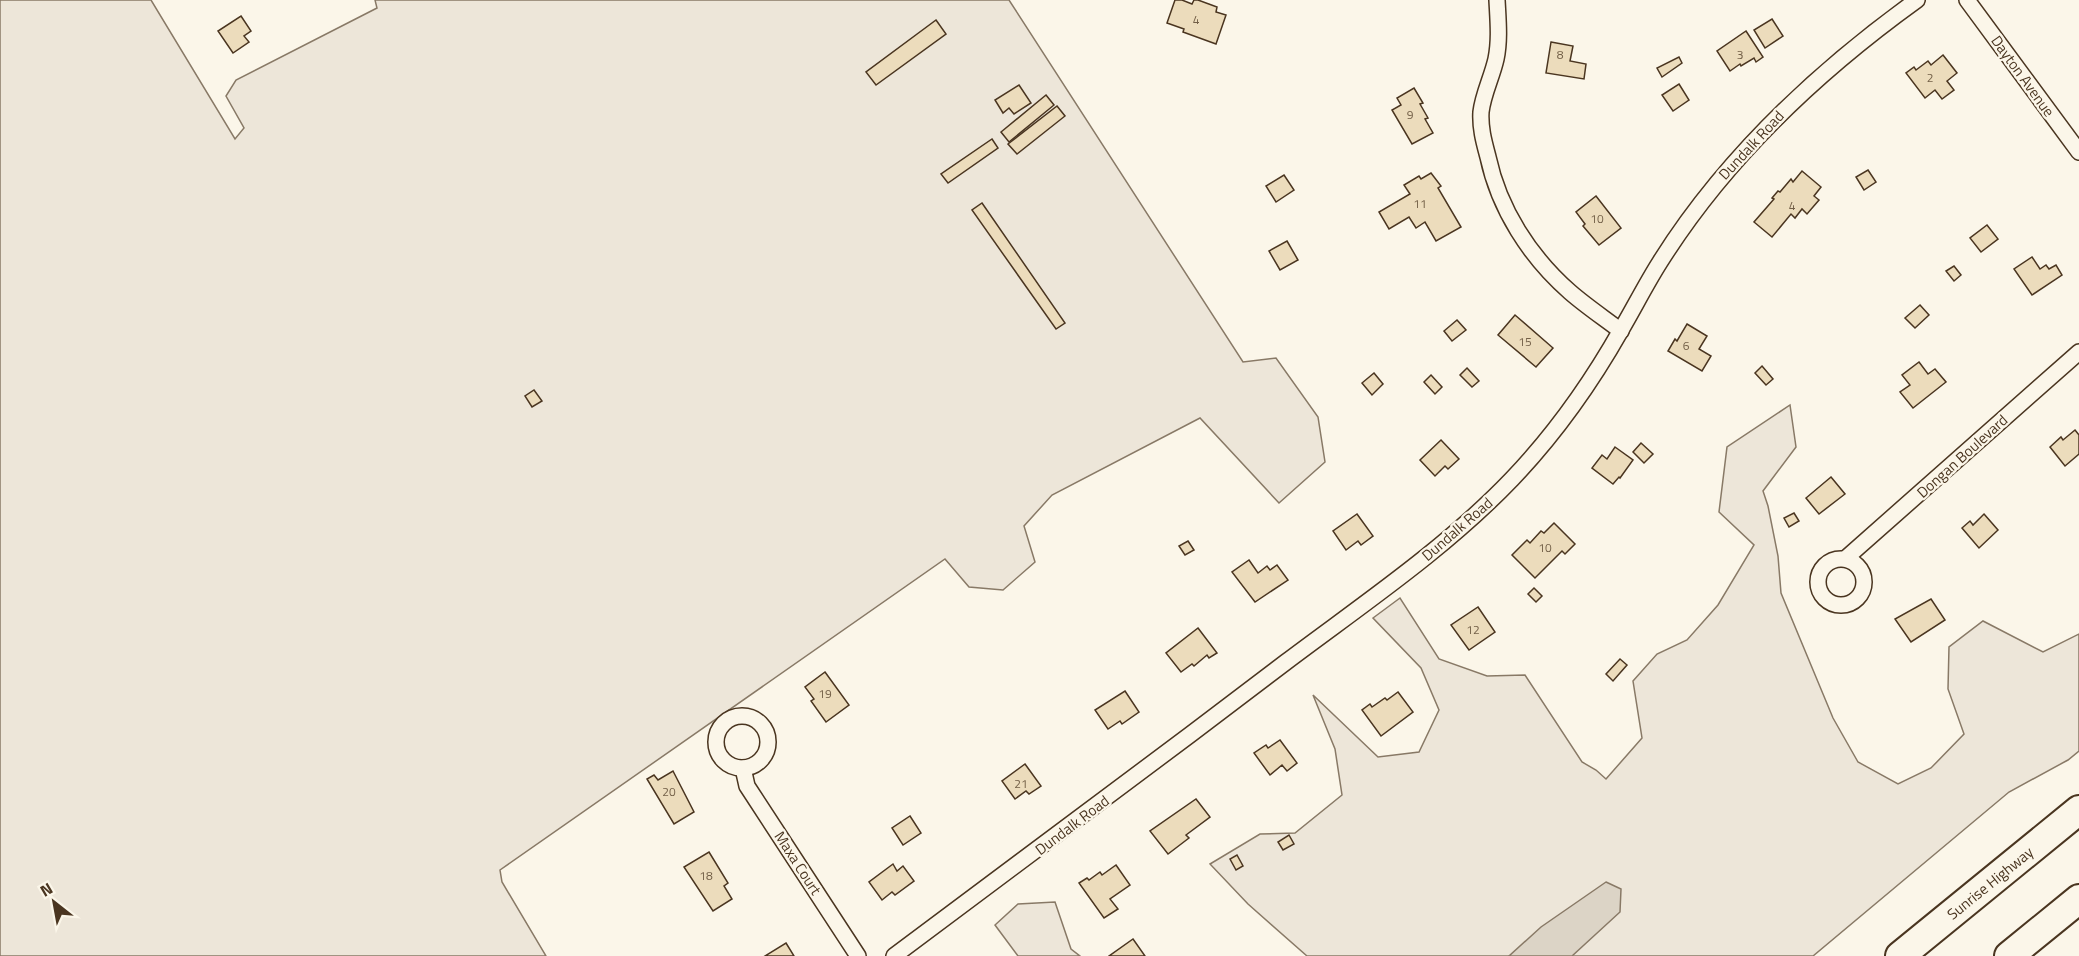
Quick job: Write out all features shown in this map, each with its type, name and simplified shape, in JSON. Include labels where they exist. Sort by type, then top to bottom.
[{"type":"highway","name":"Sunrise Highway","points":[[1900,956],[2079,810]]},
{"type":"highway","points":[[2009,956],[2079,899]]},
{"type":"street","points":[[1497,0],[1497,57],[1481,111],[1481,126],[1490,168],[1497,187],[1520,233],[1542,264],[1572,294],[1621,331]]},
{"type":"street","name":"Dundalk Road","points":[[894,956],[1129,782],[1441,545],[1492,498],[1532,456],[1576,399],[1621,331],[1659,263],[1692,215],[1743,152],[1800,94],[1853,49],[1917,0]]},
{"type":"street","name":"Dayton Avenue","points":[[1967,0],[2079,152]]},
{"type":"street","name":"Dongan Boulevard","points":[[1845,559],[2079,352]]},
{"type":"street","name":"Maxa Court","points":[[743,768],[747,786],[858,956]]},
{"type":"shaded area","points":[[0,0],[151,0],[235,139],[244,128],[226,96],[236,80],[377,8],[375,0],[1009,0],[1243,362],[1276,358],[1318,417],[1325,462],[1279,503],[1200,418],[1052,495],[1024,526],[1035,562],[1003,590],[969,587],[945,559],[500,870],[502,882],[546,956],[0,956]]},
{"type":"shaded area","points":[[1790,405],[1796,447],[1763,491],[1778,556],[1781,593],[1833,718],[1858,762],[1898,784],[1931,768],[1964,734],[1948,689],[1949,647],[1983,621],[2043,652],[2079,634],[2079,751],[2068,760],[2009,792],[1813,956],[1307,956],[1248,904],[1210,864],[1260,834],[1295,833],[1342,795],[1335,749],[1313,695],[1378,757],[1419,752],[1439,710],[1421,668],[1373,618],[1400,598],[1439,659],[1487,676],[1525,675],[1582,762],[1606,779],[1642,738],[1633,681],[1657,654],[1687,640],[1718,605],[1754,545],[1719,512],[1727,447]]},
{"type":"shaded area","points":[[1606,882],[1621,889],[1620,912],[1572,956],[1509,956],[1541,927]]},
{"type":"shaded area","points":[[1055,902],[1071,949],[1080,956],[1018,956],[995,925],[1018,904]]},
{"type":"building","points":[[1175,0],[1192,4],[1194,0],[1198,0],[1217,7],[1216,12],[1226,15],[1216,44],[1183,32],[1184,29],[1167,23]]},
{"type":"building","points":[[241,16],[251,31],[244,36],[249,42],[233,53],[218,31]]},
{"type":"building","points":[[1772,19],[1783,36],[1765,48],[1754,30]]},
{"type":"building","points":[[936,20],[946,34],[876,85],[866,72]]},
{"type":"building","points":[[1746,31],[1763,57],[1756,62],[1754,58],[1730,71],[1717,51]]},
{"type":"building","points":[[1551,42],[1573,46],[1570,61],[1586,64],[1584,79],[1546,73]]},
{"type":"building","points":[[1943,55],[1957,73],[1947,81],[1954,90],[1942,99],[1935,90],[1925,98],[1906,73],[1914,67],[1916,70],[1928,61],[1931,65]]},
{"type":"building","points":[[1679,57],[1682,63],[1662,77],[1657,68]]},
{"type":"building","points":[[1679,84],[1689,100],[1673,111],[1662,95]]},
{"type":"building","points":[[1019,85],[1031,103],[1014,114],[1009,108],[1003,113],[995,100]]},
{"type":"building","points":[[1414,88],[1423,103],[1420,104],[1428,118],[1425,119],[1433,133],[1412,144],[1392,110],[1401,105],[1397,98]]},
{"type":"building","points":[[1046,95],[1054,105],[1009,142],[1001,132]]},
{"type":"building","points":[[1057,106],[1065,116],[1017,154],[1008,144]]},
{"type":"building","points":[[992,139],[998,148],[948,183],[941,174]]},
{"type":"building","points":[[1868,170],[1876,182],[1864,190],[1856,177]]},
{"type":"building","points":[[1802,171],[1821,187],[1814,196],[1819,200],[1807,214],[1802,209],[1795,218],[1791,214],[1772,237],[1754,222],[1778,191],[1780,192],[1791,179],[1793,182]]},
{"type":"building","points":[[1431,173],[1441,186],[1438,188],[1461,227],[1436,241],[1425,222],[1416,228],[1409,217],[1389,229],[1379,212],[1410,194],[1404,185],[1419,176],[1421,179]]},
{"type":"building","points":[[1284,175],[1294,190],[1276,202],[1266,186]]},
{"type":"building","points":[[1596,196],[1621,228],[1599,245],[1583,226],[1585,224],[1576,212]]},
{"type":"building","points":[[982,203],[1065,323],[1056,329],[972,210]]},
{"type":"building","points":[[1987,225],[1998,239],[1981,252],[1970,238]]},
{"type":"building","points":[[1287,241],[1298,260],[1280,270],[1269,251]]},
{"type":"building","points":[[2032,257],[2040,269],[2046,265],[2049,269],[2056,265],[2062,275],[2032,295],[2014,269]]},
{"type":"building","points":[[1954,266],[1961,275],[1954,281],[1946,271]]},
{"type":"building","points":[[1920,305],[1929,315],[1915,328],[1905,318]]},
{"type":"building","points":[[1515,315],[1553,348],[1536,367],[1498,335]]},
{"type":"building","points":[[1457,320],[1466,330],[1452,341],[1444,331]]},
{"type":"building","points":[[1687,324],[1707,336],[1699,349],[1711,356],[1702,371],[1668,351]]},
{"type":"building","points":[[1919,362],[1928,374],[1935,369],[1946,382],[1913,408],[1900,392],[1910,385],[1902,375]]},
{"type":"building","points":[[1762,366],[1773,379],[1766,385],[1755,373]]},
{"type":"building","points":[[1467,368],[1479,381],[1472,387],[1460,375]]},
{"type":"building","points":[[1374,373],[1383,384],[1372,395],[1362,383]]},
{"type":"building","points":[[1431,375],[1442,387],[1435,394],[1424,382]]},
{"type":"building","points":[[534,390],[542,401],[532,407],[525,396]]},
{"type":"building","points":[[2075,430],[2079,435],[2079,454],[2065,466],[2050,447],[2061,437],[2063,440]]},
{"type":"building","points":[[1441,440],[1459,459],[1448,469],[1445,466],[1435,476],[1420,460]]},
{"type":"building","points":[[1641,443],[1653,454],[1644,463],[1633,452]]},
{"type":"building","points":[[1615,447],[1633,460],[1613,484],[1592,468],[1602,455],[1607,459]]},
{"type":"building","points":[[1831,477],[1845,494],[1819,514],[1806,498]]},
{"type":"building","points":[[1794,513],[1799,521],[1789,527],[1784,518]]},
{"type":"building","points":[[1357,514],[1373,536],[1361,545],[1358,541],[1346,550],[1333,531]]},
{"type":"building","points":[[1984,514],[1998,530],[1979,548],[1962,528],[1970,521],[1973,525]]},
{"type":"building","points":[[1554,523],[1575,544],[1565,554],[1562,551],[1535,578],[1512,555],[1527,540],[1530,543],[1541,531],[1544,533]]},
{"type":"building","points":[[1188,541],[1194,550],[1185,555],[1179,546]]},
{"type":"building","points":[[1249,560],[1258,573],[1267,566],[1270,570],[1277,565],[1288,580],[1255,602],[1232,572]]},
{"type":"building","points":[[1534,588],[1542,596],[1536,602],[1528,594]]},
{"type":"building","points":[[1931,599],[1945,620],[1911,642],[1895,619]]},
{"type":"building","points":[[1478,607],[1495,632],[1469,650],[1451,625]]},
{"type":"building","points":[[1198,628],[1217,653],[1209,658],[1207,655],[1194,666],[1192,664],[1181,672],[1166,653]]},
{"type":"building","points":[[1620,659],[1627,665],[1613,681],[1606,674]]},
{"type":"building","points":[[825,672],[849,705],[826,722],[811,701],[814,699],[805,687]]},
{"type":"building","points":[[1125,691],[1139,712],[1122,724],[1120,721],[1108,729],[1095,710]]},
{"type":"building","points":[[1398,692],[1413,712],[1381,736],[1362,710],[1370,704],[1372,707],[1385,698],[1387,700]]},
{"type":"building","points":[[1280,740],[1297,763],[1287,771],[1282,765],[1270,775],[1254,753]]},
{"type":"building","points":[[1025,764],[1041,786],[1029,794],[1026,791],[1015,799],[1002,781]]},
{"type":"building","points":[[673,771],[694,812],[674,824],[647,779],[654,775],[658,780]]},
{"type":"building","points":[[1196,799],[1210,817],[1186,835],[1189,838],[1168,854],[1150,831]]},
{"type":"building","points":[[910,816],[921,833],[903,845],[892,828]]},
{"type":"building","points":[[1289,835],[1294,844],[1283,850],[1278,842]]},
{"type":"building","points":[[709,852],[728,883],[724,886],[732,899],[713,911],[684,867]]},
{"type":"building","points":[[1237,855],[1243,866],[1236,870],[1230,859]]},
{"type":"building","points":[[893,864],[897,871],[903,866],[914,881],[895,895],[892,892],[882,900],[869,882]]},
{"type":"building","points":[[1116,865],[1130,885],[1110,899],[1118,909],[1104,918],[1079,883],[1087,878],[1089,880],[1100,872],[1102,875]]},
{"type":"building","points":[[1133,939],[1145,956],[1109,956]]},
{"type":"building","points":[[786,943],[794,956],[765,956]]}]
